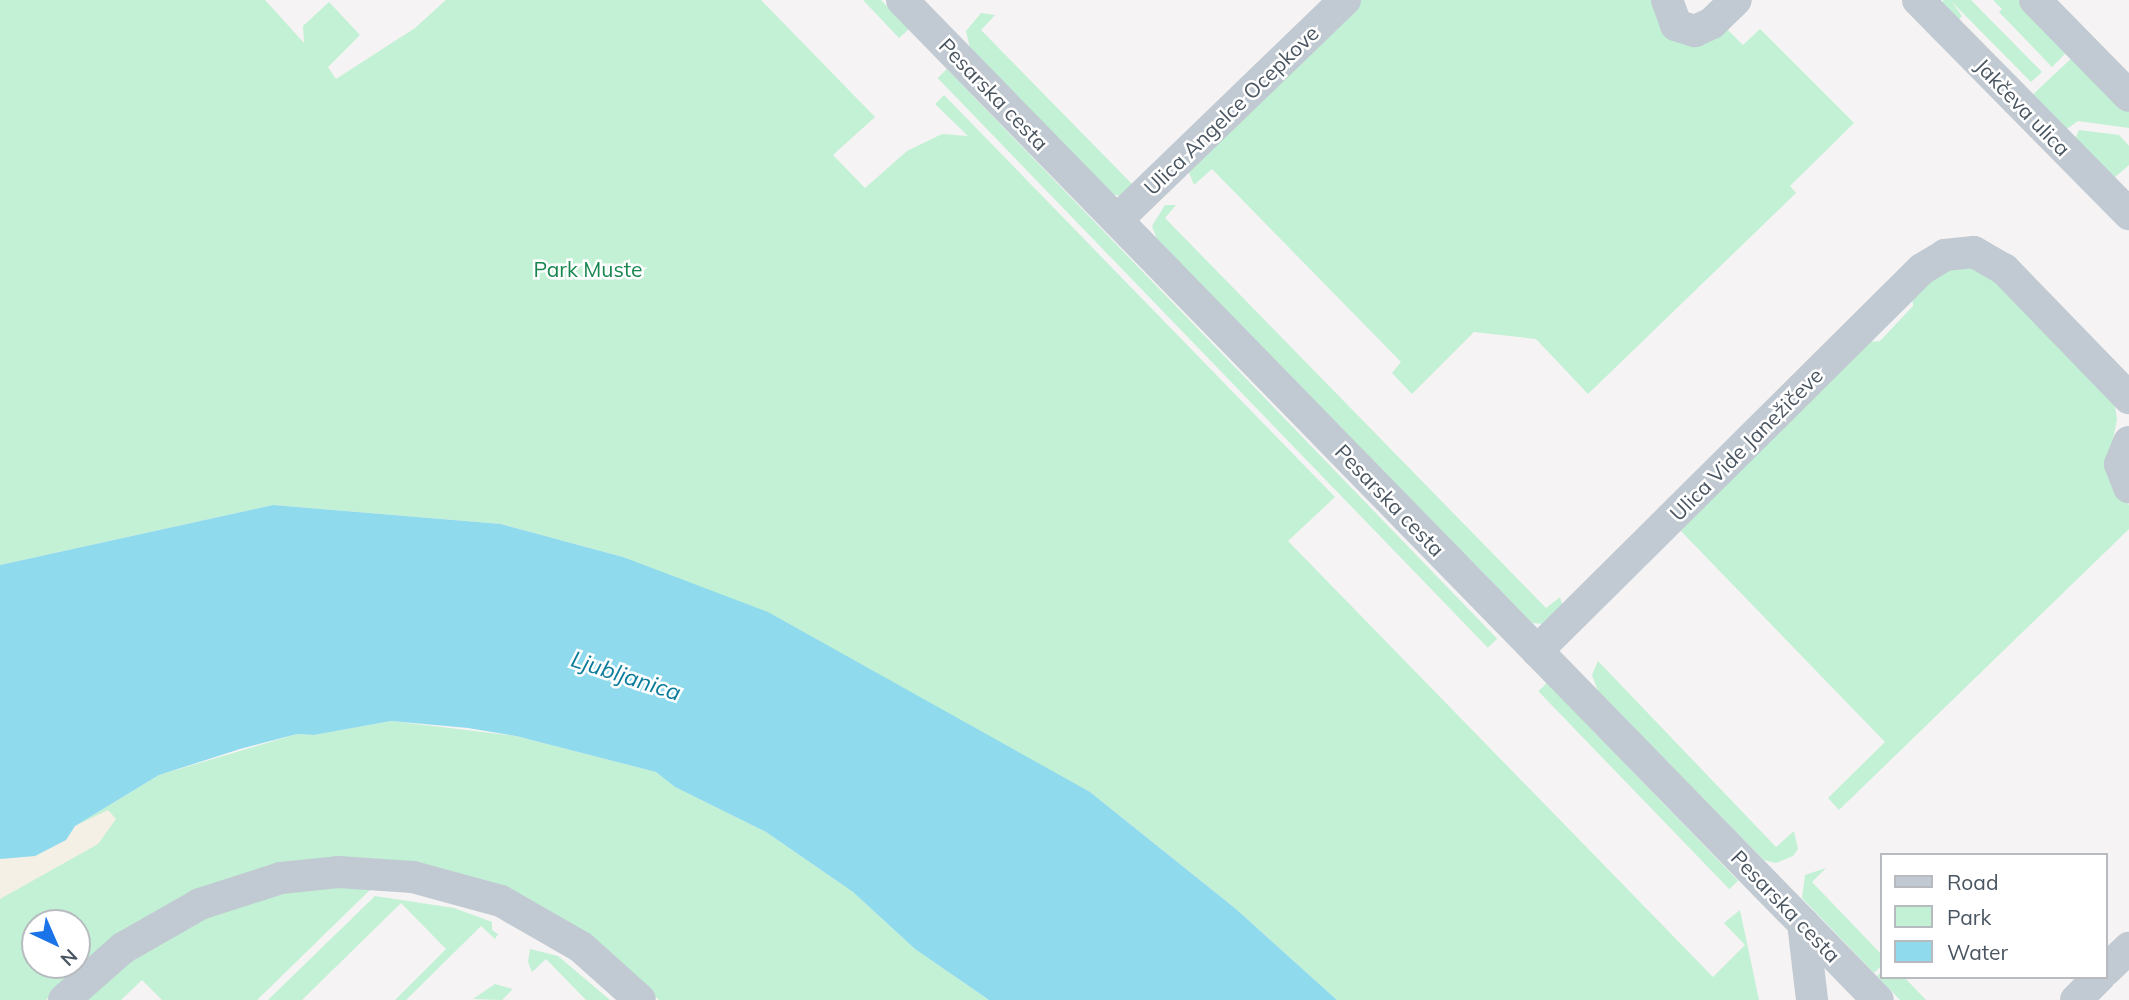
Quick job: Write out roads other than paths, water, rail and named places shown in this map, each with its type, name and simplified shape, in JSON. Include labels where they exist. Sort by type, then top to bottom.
[{"type":"street","name":"Pesarska cesta","points":[[902,0],[1878,1000]]},
{"type":"street","name":"Ulica Angelce Ocepkove","points":[[1117,220],[1345,0]]},
{"type":"street","points":[[1667,0],[1676,25],[1695,30],[1712,23],[1736,0]]},
{"type":"street","name":"Jakčeva ulica","points":[[1918,0],[2129,214]]},
{"type":"street","points":[[2035,0],[2129,96]]},
{"type":"street","name":"Ulica Vide Janežičeve","points":[[1537,651],[1922,269],[1962,250],[1983,256],[2004,269],[2129,398]]},
{"type":"street","points":[[2129,442],[2120,464],[2129,487]]},
{"type":"street","points":[[64,1000],[123,948],[200,904],[281,878],[348,872],[431,880],[501,901],[581,947],[640,1000]]},
{"type":"street","points":[[1802,923],[1812,1000]]},
{"type":"street","points":[[2108,968],[2129,948]]},
{"type":"street","points":[[2076,1000],[2097,979]]},
{"type":"water","name":"Ljubljanica","points":[[273,505],[501,524],[623,557],[768,612],[1090,792],[1236,909],[1337,1000],[989,1000],[915,949],[853,892],[766,832],[675,787],[656,772],[516,736],[468,728],[391,721],[314,735],[297,734],[240,749],[159,775],[75,826],[66,840],[35,856],[0,859],[0,565]]},
{"type":"park label","name":"Park Muste","points":[[588,269]]}]
